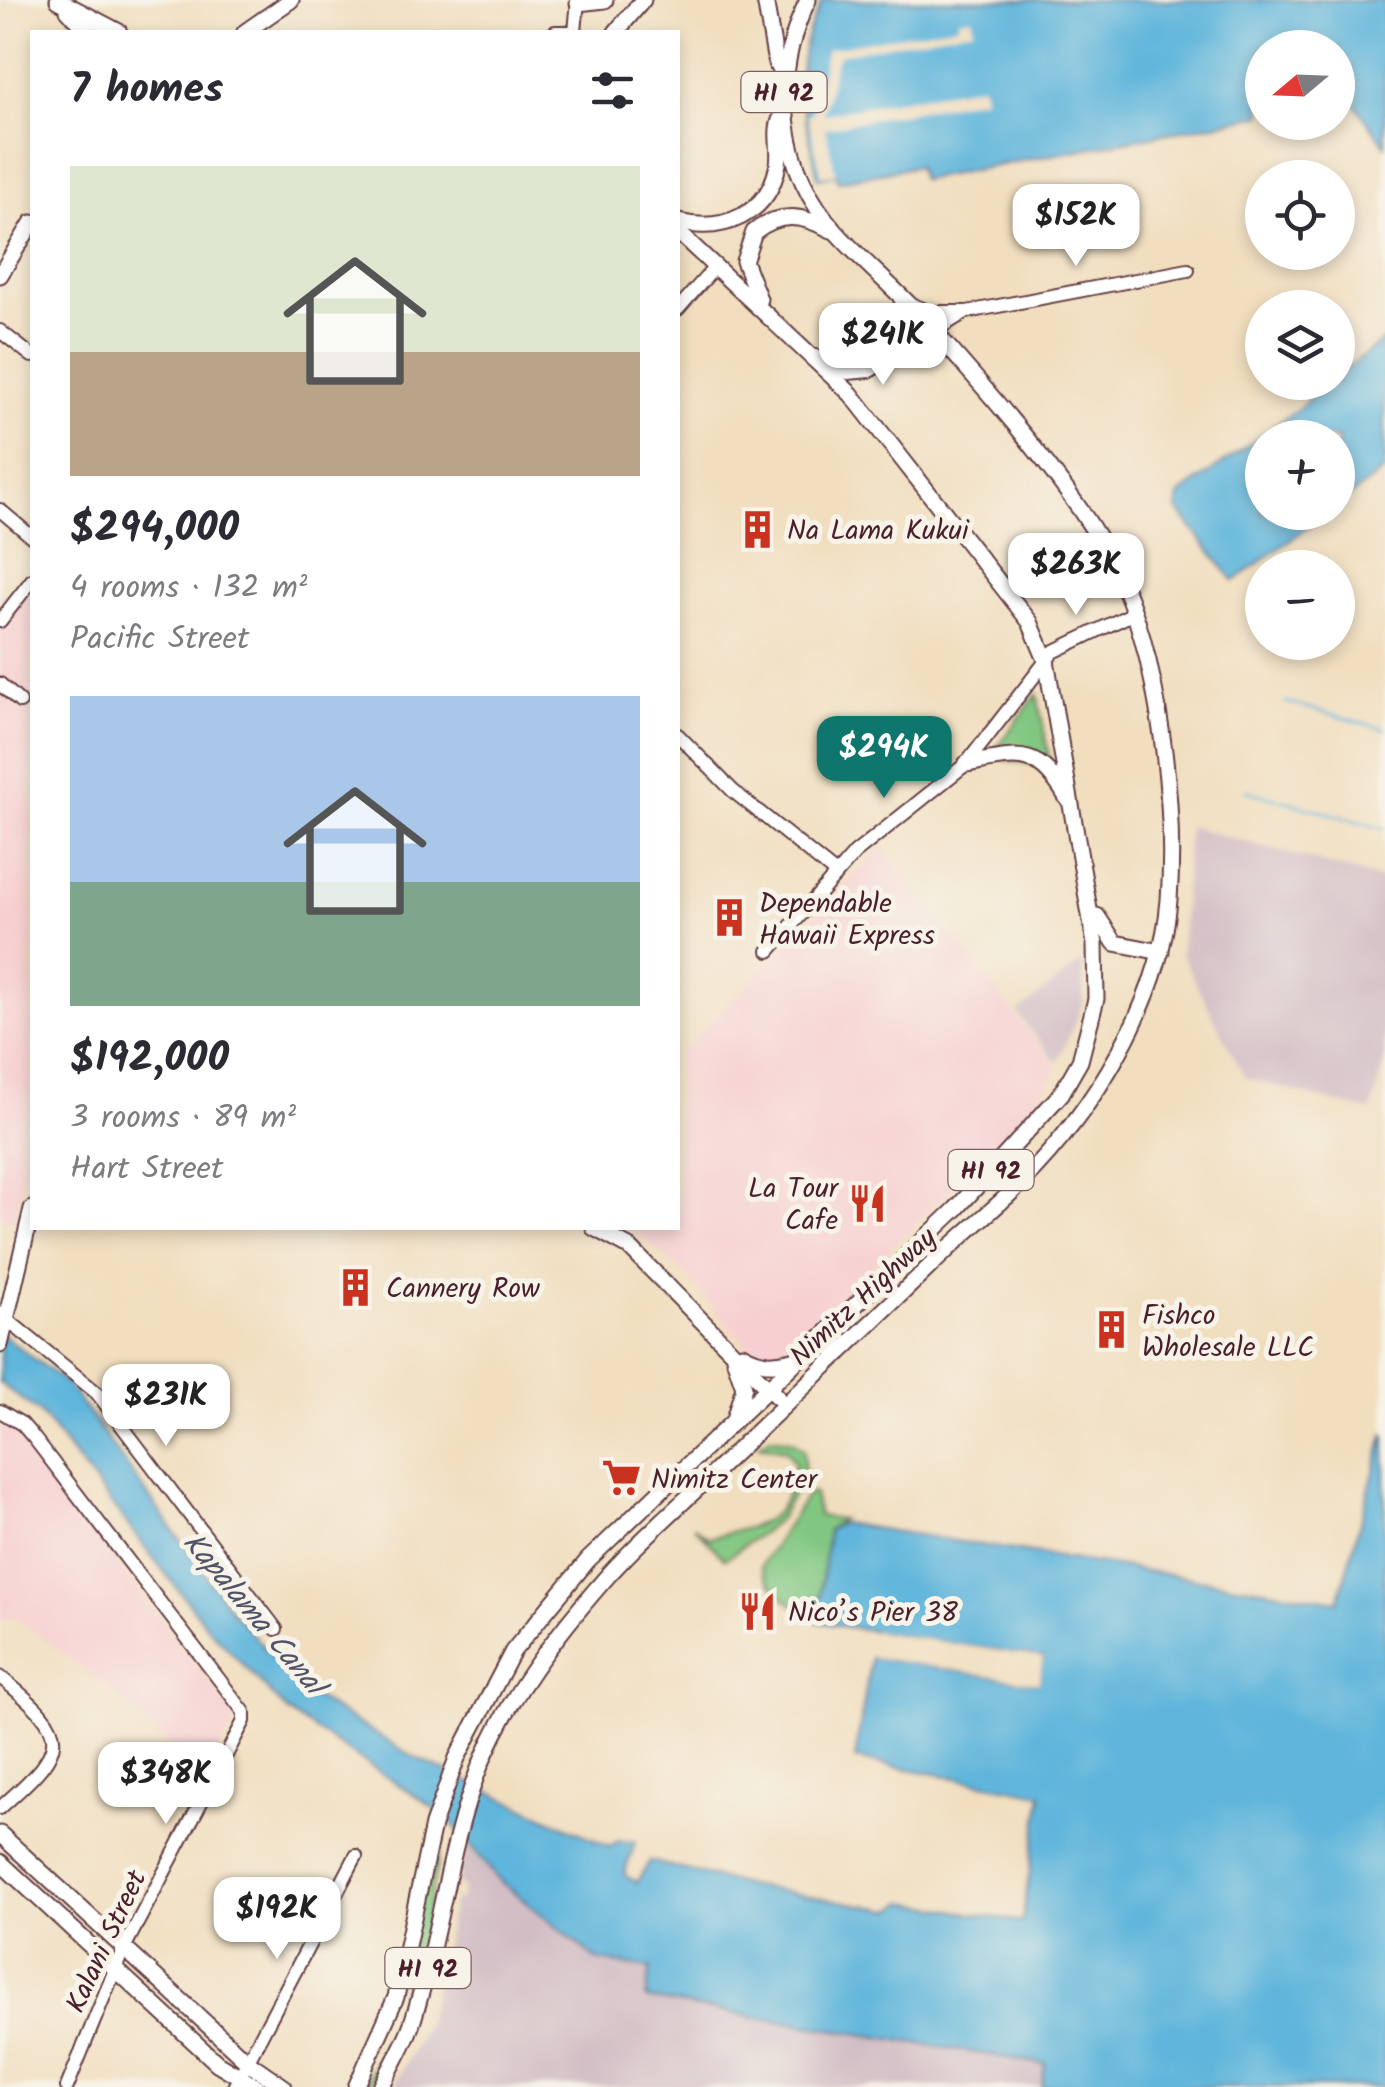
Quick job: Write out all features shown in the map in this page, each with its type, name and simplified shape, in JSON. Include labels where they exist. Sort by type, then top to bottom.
[{"type":"main road","points":[[58,0],[87,30]]},
{"type":"main road","points":[[58,0],[115,30]]},
{"type":"main road","points":[[248,30],[291,0]]},
{"type":"main road","points":[[578,2],[605,0]]},
{"type":"main road","points":[[618,30],[643,0]]},
{"type":"main road","points":[[765,0],[776,63],[784,78]]},
{"type":"main road","name":"Nimitz Highway","points":[[380,2087],[411,2027],[437,1933],[455,1843],[481,1763],[528,1681],[610,1572],[783,1404],[1022,1182],[1052,1149],[1146,1002],[1161,952],[1169,893],[1169,809],[1148,668],[1134,613],[1114,564],[1077,508],[933,330],[835,232],[800,172],[785,111],[784,78],[792,38],[808,0]]},
{"type":"main road","points":[[680,222],[702,227],[728,224],[766,196],[778,163],[777,124],[785,111]]},
{"type":"main road","points":[[766,196],[776,218]]},
{"type":"main road","points":[[768,314],[750,286],[744,261],[754,232],[776,218],[813,220],[835,232]]},
{"type":"main road","points":[[0,275],[30,225]]},
{"type":"main road","name":"Nimitz Highway","points":[[356,2087],[372,2060],[396,1998],[433,1824],[457,1758],[504,1666],[547,1605],[733,1420],[770,1390],[956,1209],[1072,1077],[1092,1024],[1097,987],[1087,894],[1046,660],[1010,593],[876,424],[812,354],[680,234]]},
{"type":"main road","points":[[966,764],[1007,756],[1031,758],[1056,778],[1073,807]]},
{"type":"main road","points":[[1087,894],[1101,928],[1115,943],[1137,951],[1161,952]]},
{"type":"main road","points":[[2,1328],[30,1217]]},
{"type":"main road","points":[[598,1230],[629,1246],[783,1404]]},
{"type":"main road","points":[[726,1344],[758,1364],[803,1358]]},
{"type":"main road","points":[[726,1344],[741,1371],[744,1388],[733,1420]]},
{"type":"main road","points":[[0,1834],[124,1950],[240,2075],[284,2086]]},
{"type":"main road","points":[[0,1862],[217,2064],[257,2087]]},
{"type":"main road","points":[[343,2087],[372,2060]]},
{"type":"street","points":[[575,30],[578,2]]},
{"type":"street","points":[[680,307],[715,267]]},
{"type":"street","points":[[909,303],[930,312],[966,312],[1188,270]]},
{"type":"street","points":[[894,289],[907,318],[900,351]]},
{"type":"street","points":[[812,354],[841,371],[870,371],[966,312]]},
{"type":"street","points":[[0,331],[30,354]]},
{"type":"street","points":[[0,510],[30,535]]},
{"type":"street","points":[[0,621],[30,583]]},
{"type":"street","points":[[769,951],[874,836],[966,764],[1046,660],[1134,613]]},
{"type":"street","points":[[0,684],[20,702]]},
{"type":"street","points":[[680,737],[732,791],[836,874]]},
{"type":"street","points":[[2,1328],[97,1393],[276,1629]]},
{"type":"street","name":"Kalani Street","points":[[0,1411],[22,1424],[34,1438],[244,1712],[244,1721],[209,1792],[115,1968],[67,2087]]},
{"type":"street","points":[[0,1676],[46,1716],[54,1738],[48,1763],[0,1808]]},
{"type":"street","points":[[240,2075],[356,1856]]},
{"type":"shaded area","points":[[30,580],[30,1148],[14,1220],[0,1217],[0,592],[10,599]]},
{"type":"shaded area","points":[[1188,826],[1385,880],[1385,1060],[1371,1112],[1245,1078],[1181,954]]},
{"type":"shaded area","points":[[882,847],[1058,1068],[1034,1102],[949,1193],[781,1353],[752,1352],[684,1273],[634,1230],[680,1230],[680,1053]]},
{"type":"shaded area","points":[[1083,961],[1083,1003],[1057,1063],[1017,1013]]},
{"type":"shaded area","points":[[8,1423],[237,1718],[200,1785],[182,1774],[168,1744],[116,1694],[15,1617],[0,1621],[0,1424]]},
{"type":"shaded area","points":[[467,1846],[499,1881],[599,1961],[651,1968],[647,1999],[1046,2064],[1042,2087],[392,2087],[427,2023],[454,1900],[460,1901],[463,1887],[457,1885]]},
{"type":"green space","points":[[1037,694],[1051,767],[990,757]]},
{"type":"green space","points":[[770,1437],[793,1441],[804,1450],[804,1474],[790,1481],[795,1463],[786,1450],[759,1445]]},
{"type":"green space","points":[[789,1485],[795,1490],[778,1521],[725,1559],[693,1526],[709,1538],[761,1523],[778,1511]]},
{"type":"green space","points":[[808,1493],[814,1493],[818,1516],[841,1519],[828,1530],[817,1618],[784,1598],[761,1566]]},
{"type":"green space","points":[[437,1810],[446,1817],[411,2000],[369,2087],[363,2087],[396,2017]]},
{"type":"water","points":[[823,0],[1385,0],[1385,145],[1355,105],[1355,30],[1245,30],[1245,118],[921,180],[917,166],[838,181],[836,174],[818,178],[801,88],[804,47]]},
{"type":"water","points":[[1385,339],[1385,470],[1355,492],[1355,420],[1283,420],[1308,400],[1355,400],[1355,362]]},
{"type":"water","points":[[1245,447],[1245,530],[1304,530],[1276,550],[1245,550],[1245,573],[1234,581],[1177,509],[1179,495]]},
{"type":"water","points":[[0,1333],[67,1384],[232,1611],[301,1689],[412,1756],[610,1847],[619,1841],[635,1842],[624,1875],[637,1882],[650,1861],[740,1884],[892,1910],[905,1902],[1022,1922],[1042,1794],[855,1759],[871,1657],[1038,1683],[1043,1658],[817,1622],[828,1530],[841,1523],[1338,1601],[1385,1433],[1385,2087],[1042,2087],[1045,2064],[646,1999],[651,1968],[599,1961],[499,1880],[446,1816],[288,1712],[210,1630],[40,1413],[0,1383]]},
{"type":"pier","points":[[972,17],[974,29],[841,54],[835,61],[823,114],[982,85],[984,98],[825,128],[836,174],[822,176],[807,114],[812,113],[827,49],[958,25],[958,19]]},
{"type":"pier","points":[[874,1631],[1043,1658],[1039,1683],[871,1657],[872,1652],[1035,1677],[1037,1662],[874,1636]]},
{"type":"waterway","points":[[1286,702],[1385,729]]},
{"type":"waterway","points":[[1245,790],[1385,829]]},
{"type":"place","name":"Na Lama Kukui","points":[[757,529]]},
{"type":"place","name":"Dependable Hawaii Express","points":[[729,918]]},
{"type":"place","name":"La Tour Cafe","points":[[868,1203]]},
{"type":"place","name":"Cannery Row","points":[[356,1287]]},
{"type":"place","name":"Fishco Wholesale LLC","points":[[1112,1330]]},
{"type":"place","name":"Nimitz Center","points":[[621,1478]]},
{"type":"place","name":"Nico’s Pier 38","points":[[758,1611]]},
{"type":"water label","name":"Kapalama Canal","points":[[254,1613]]}]
